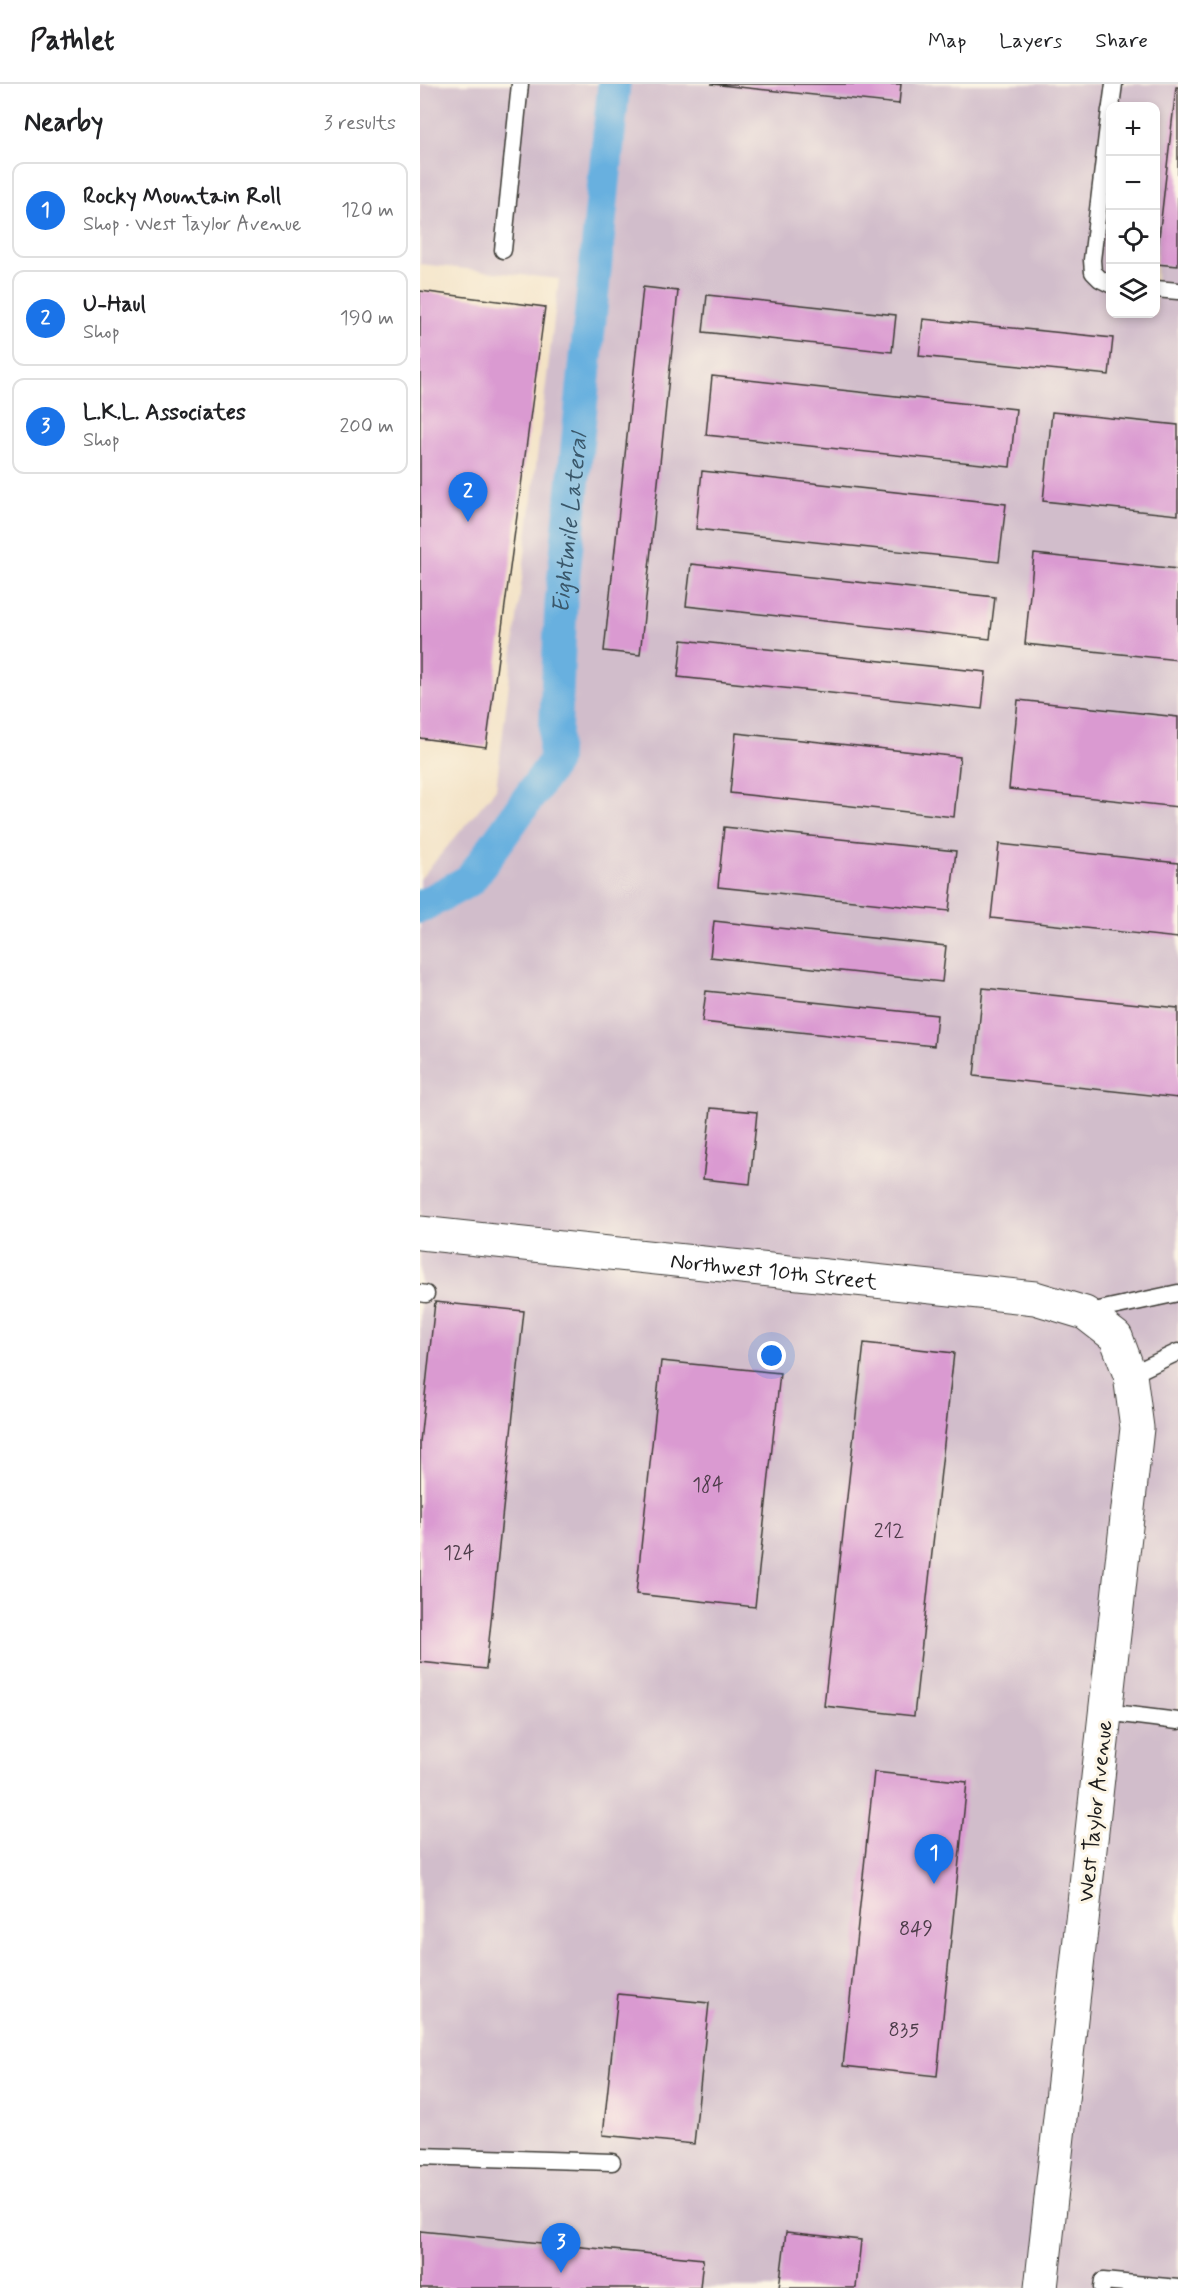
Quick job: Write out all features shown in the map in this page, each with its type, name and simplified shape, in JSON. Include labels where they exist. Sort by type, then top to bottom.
[{"type":"street","name":"Northwest 10th Street","points":[[420,1233],[1035,1298],[1085,1312],[1116,1337]]},
{"type":"street","name":"West Taylor Avenue","points":[[1041,2288],[1137,1428],[1130,1375],[1116,1337]]},
{"type":"lane","points":[[503,250],[520,84]]},
{"type":"lane","points":[[1112,102],[1114,84]]},
{"type":"lane","points":[[1106,148],[1092,260],[1093,272],[1106,282]]},
{"type":"lane","points":[[1160,289],[1178,291]]},
{"type":"lane","points":[[1085,1312],[1178,1293]]},
{"type":"lane","points":[[1130,1375],[1178,1352]]},
{"type":"lane","points":[[1106,1712],[1178,1721]]},
{"type":"lane","points":[[420,2156],[612,2162]]},
{"type":"lane","points":[[1102,2288],[1103,2280],[1178,2288]]},
{"type":"shaded area","points":[[420,84],[1178,84],[1178,2288],[420,2288],[420,879],[496,789],[559,279],[420,264]]},
{"type":"building","points":[[711,84],[901,84],[899,104]]},
{"type":"building","points":[[1176,87],[1178,87],[1178,266],[1160,264],[1160,229]]},
{"type":"building","points":[[643,287],[678,291],[640,655],[604,651]]},
{"type":"building","points":[[420,291],[545,307],[486,747],[420,738]]},
{"type":"building","points":[[707,295],[896,315],[892,352],[703,332]]},
{"type":"building","points":[[923,319],[1113,338],[1109,375],[919,356]]},
{"type":"building","points":[[712,376],[1016,409],[1010,467],[706,435]]},
{"type":"building","points":[[1052,412],[1178,425],[1178,515],[1043,501]]},
{"type":"building","points":[[702,471],[1006,504],[999,562],[696,529]]},
{"type":"building","points":[[1034,554],[1178,569],[1178,660],[1025,644]]},
{"type":"building","points":[[691,564],[995,597],[990,639],[686,606]]},
{"type":"building","points":[[682,640],[986,672],[982,709],[678,677]]},
{"type":"building","points":[[1018,700],[1178,717],[1178,807],[1009,789]]},
{"type":"building","points":[[736,733],[960,757],[954,817],[730,793]]},
{"type":"building","points":[[724,827],[956,851],[949,911],[718,887]]},
{"type":"building","points":[[999,844],[1178,863],[1178,938],[991,918]]},
{"type":"building","points":[[714,921],[946,946],[942,982],[710,957]]},
{"type":"building","points":[[983,988],[1178,1008],[1178,1098],[974,1076]]},
{"type":"building","points":[[706,991],[937,1015],[934,1046],[702,1022]]},
{"type":"building","points":[[711,1108],[757,1112],[750,1184],[703,1179]]},
{"type":"building","points":[[435,1302],[524,1311],[486,1669],[420,1662],[420,1442]]},
{"type":"building","points":[[864,1343],[954,1353],[914,1716],[824,1706]]},
{"type":"building","points":[[661,1361],[780,1373],[755,1607],[636,1594]]},
{"type":"building","points":[[874,1772],[967,1782],[937,2076],[843,2066]]},
{"type":"building","points":[[618,1994],[709,2003],[694,2144],[603,2135]]},
{"type":"building","points":[[420,2231],[703,2259],[700,2288],[420,2288]]},
{"type":"building","points":[[786,2232],[861,2240],[856,2288],[779,2288]]},
{"type":"waterway","name":"Eightmile Lateral","points":[[420,907],[470,880],[554,762],[561,603],[614,84]]},
{"type":"place","name":"U-Haul","points":[[468,522]]},
{"type":"place","name":"Rocky Mountain Roll","points":[[934,1884]]},
{"type":"place","name":"L.K.L. Associates","points":[[561,2273]]}]
